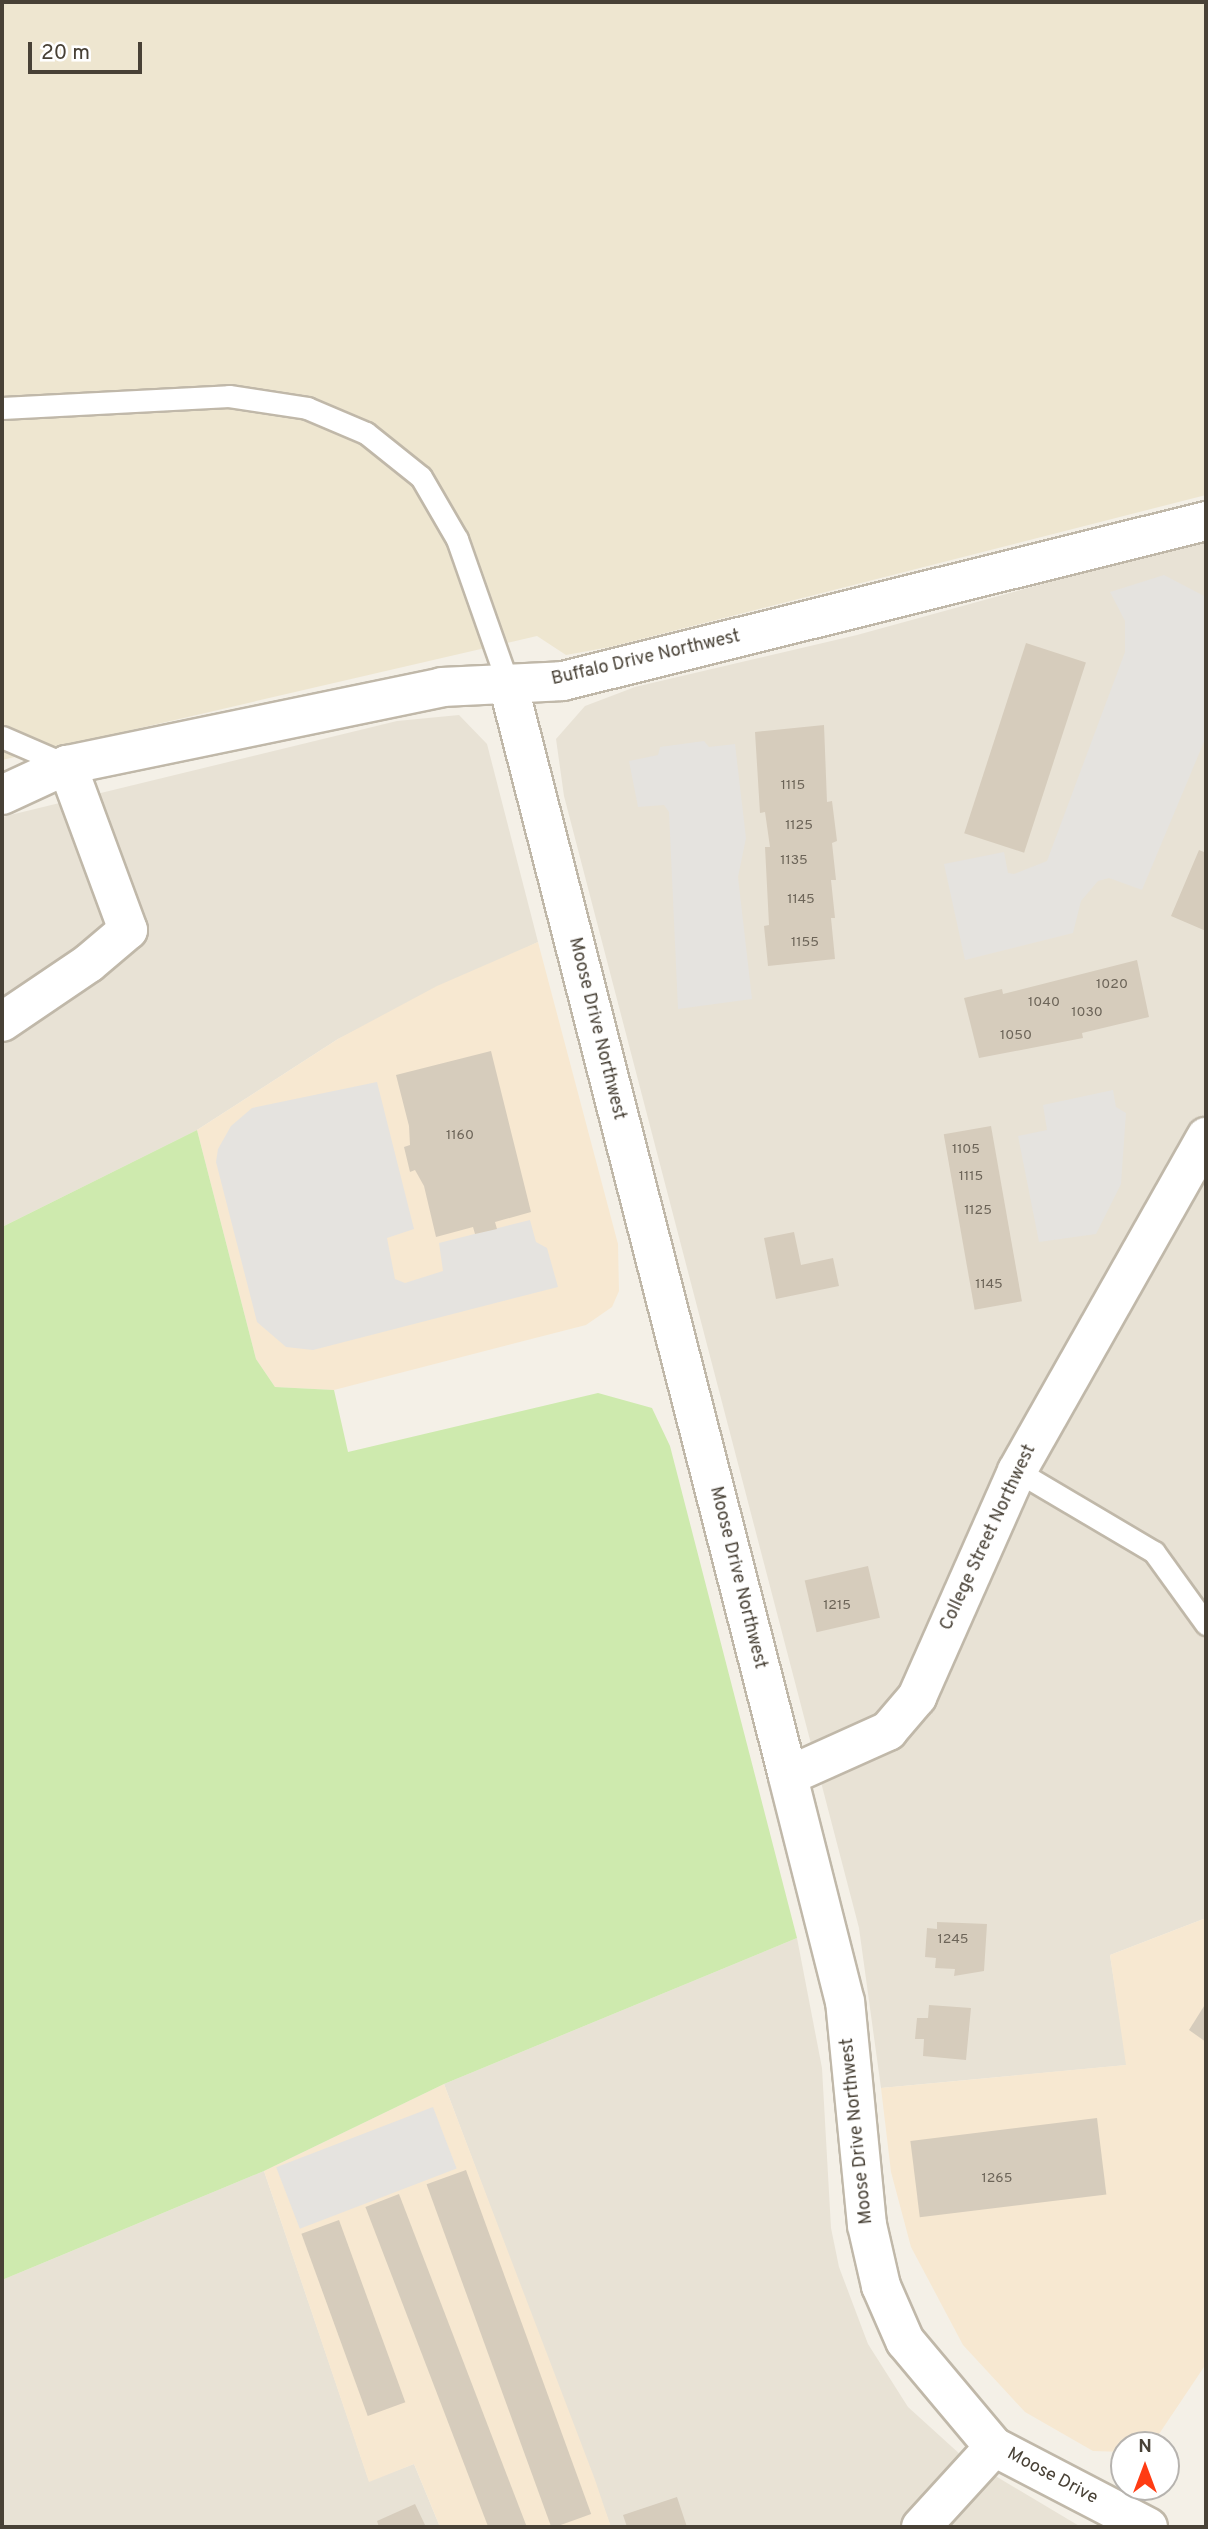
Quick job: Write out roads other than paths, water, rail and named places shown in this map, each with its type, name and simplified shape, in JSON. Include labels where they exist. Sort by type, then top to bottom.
[{"type":"street","name":"Buffalo Drive Northwest","points":[[2,795],[67,765],[442,687],[563,681],[1206,521]]},
{"type":"street","name":"Moose Drive Northwest","points":[[508,684],[845,2002],[867,2225],[881,2286],[905,2342],[994,2447]]},
{"type":"street","points":[[2,1022],[89,963],[128,930],[67,765]]},
{"type":"street","name":"College Street Northwest","points":[[788,1776],[888,1731],[917,1697],[1017,1471],[1206,1138]]},
{"type":"street","points":[[921,2527],[994,2447]]},
{"type":"street","name":"Moose Drive","points":[[994,2447],[1148,2527]]},
{"type":"lane","points":[[2,408],[229,396],[307,408],[366,433],[421,477],[451,529],[480,593],[508,684]]},
{"type":"lane","points":[[2,737],[67,765]]},
{"type":"lane","points":[[1017,1471],[1154,1552],[1204,1614]]}]
